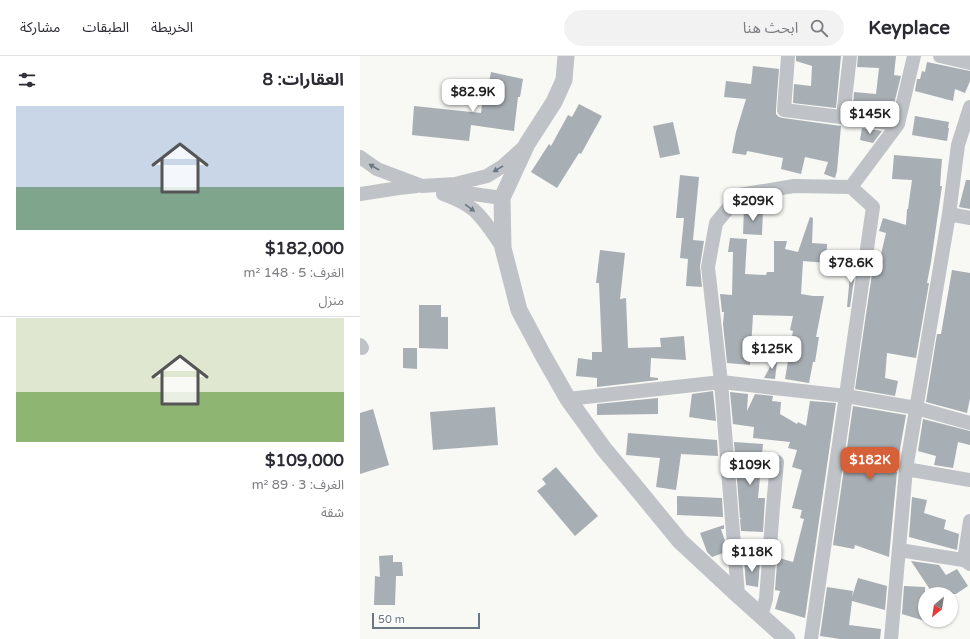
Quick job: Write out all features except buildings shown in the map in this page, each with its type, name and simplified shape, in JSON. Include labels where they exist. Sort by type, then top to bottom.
[{"type":"street","points":[[566,56],[564,80],[554,102],[527,144],[502,198],[503,248],[519,310],[568,399],[604,449],[680,540],[787,639]]},
{"type":"street","points":[[788,56],[784,110],[898,124]]},
{"type":"street","points":[[843,117],[850,56]]},
{"type":"street","points":[[851,188],[898,124],[914,56]]},
{"type":"street","points":[[940,56],[970,63]]},
{"type":"street","points":[[891,639],[906,469],[949,214],[958,145],[970,107]]},
{"type":"street","points":[[360,194],[399,188],[455,184],[487,176],[503,166],[527,144]]},
{"type":"street","points":[[360,157],[377,169],[456,199],[473,210],[487,225],[503,248]]},
{"type":"street","points":[[422,186],[502,198]]},
{"type":"street","points":[[738,595],[721,382],[708,267],[716,223],[739,195],[794,186],[851,188],[873,207],[811,639]]},
{"type":"street","points":[[949,214],[970,218]]},
{"type":"street","points":[[568,399],[721,382],[846,396],[916,408],[970,423]]},
{"type":"street","points":[[761,616],[766,599],[777,462]]},
{"type":"street","points":[[906,469],[970,480]]},
{"type":"street","points":[[899,550],[968,562],[970,521]]}]
